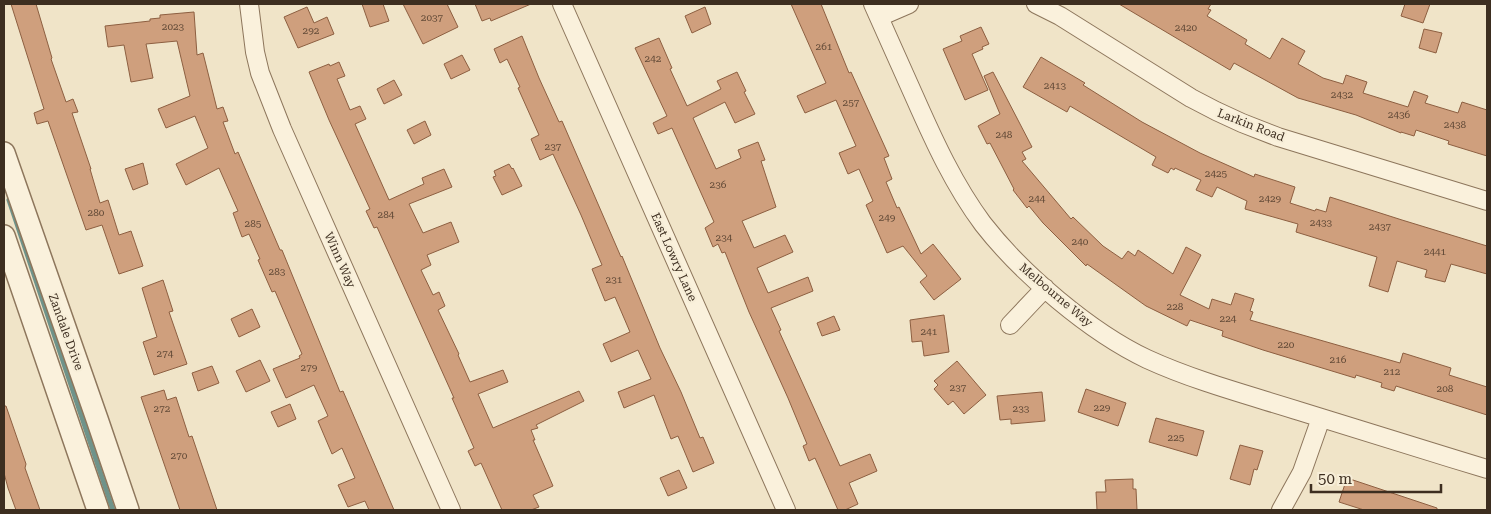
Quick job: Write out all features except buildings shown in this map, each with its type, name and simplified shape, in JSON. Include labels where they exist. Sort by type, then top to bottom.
[{"type":"street","name":"Winn Way","points":[[249,4],[255,52],[263,83],[451,510]]},
{"type":"street","name":"East Lowry Lane","points":[[562,4],[786,510]]},
{"type":"street","points":[[876,10],[909,4]]},
{"type":"street","name":"Larkin Road","points":[[1036,4],[1060,16],[1216,112],[1297,143],[1487,201]]},
{"type":"street","name":"Melbourne Way","points":[[876,10],[948,170],[965,197],[1001,246],[1077,316],[1110,338],[1146,358],[1193,378],[1487,469]]},
{"type":"street","name":"Zandale Drive","points":[[4,153],[128,510]]},
{"type":"street","points":[[4,236],[98,510]]},
{"type":"street","points":[[1010,325],[1046,288]]},
{"type":"street","points":[[1281,510],[1302,472],[1321,418]]},
{"type":"waterway","points":[[9,200],[113,510]]}]
